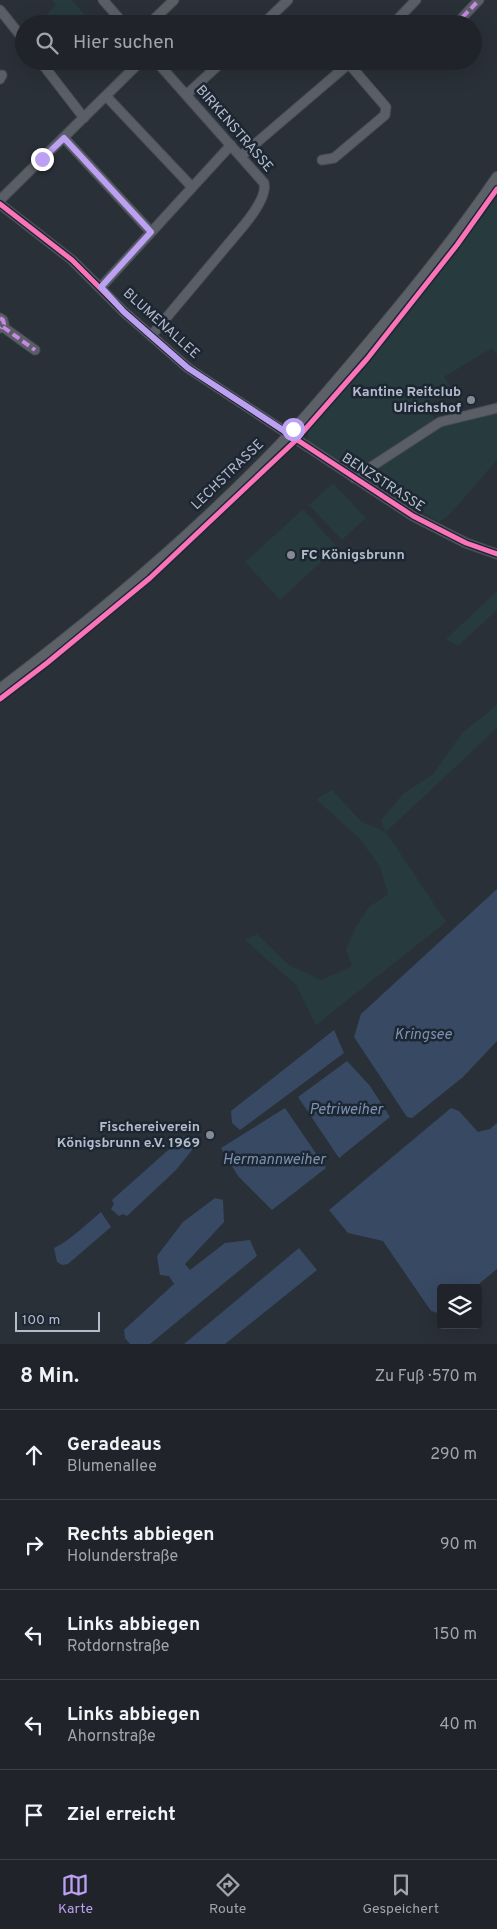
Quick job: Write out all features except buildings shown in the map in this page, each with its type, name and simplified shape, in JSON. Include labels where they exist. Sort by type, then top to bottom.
[{"type":"main road","name":"LECHSTRASSE","points":[[0,689],[36,662],[146,570],[260,464],[334,385],[393,314],[456,235],[497,177]]},
{"type":"street","points":[[104,0],[116,15]]},
{"type":"street","points":[[158,15],[174,0]]},
{"type":"street","points":[[272,15],[288,0]]},
{"type":"street","points":[[402,15],[416,0]]},
{"type":"street","points":[[465,15],[479,0]]},
{"type":"street","points":[[0,10],[15,29]]},
{"type":"street","points":[[47,70],[84,118]]},
{"type":"street","points":[[0,200],[132,70]]},
{"type":"street","name":"BIRKENSTRASSE","points":[[151,336],[245,224],[265,188],[264,183],[241,156],[164,70]]},
{"type":"street","points":[[186,95],[212,70]]},
{"type":"street","points":[[241,156],[342,70]]},
{"type":"street","points":[[322,160],[334,158],[385,115],[386,107],[356,70]]},
{"type":"street","points":[[106,96],[192,187]]},
{"type":"street","points":[[64,138],[151,232]]},
{"type":"street","points":[[101,287],[231,145]]},
{"type":"street","name":"BLUMENALLEE","points":[[0,204],[72,260],[151,336],[188,368],[289,434]]},
{"type":"street","points":[[1,324],[26,346],[35,350]]},
{"type":"street","points":[[354,478],[440,422],[497,408]]},
{"type":"street","name":"BENZSTRASSE","points":[[289,434],[434,529],[497,554]]},
{"type":"green space","points":[[52,0],[72,0],[85,15],[46,15],[56,5]]},
{"type":"green space","points":[[497,195],[497,355],[492,348],[444,377],[452,388],[421,405],[441,424],[497,413],[497,460],[451,513],[439,522],[350,470],[308,441],[308,431],[372,358]]},
{"type":"green space","points":[[333,483],[366,518],[342,540],[309,505]]},
{"type":"green space","name":"FC Königsbrunn","points":[[303,509],[337,547],[280,600],[245,562]]},
{"type":"green space","points":[[497,591],[497,610],[458,646],[446,639]]},
{"type":"green space","points":[[497,705],[497,728],[386,832],[446,922],[316,1025],[296,985],[245,940],[257,934],[289,965],[321,980],[352,966],[346,949],[356,927],[369,907],[388,894],[380,867],[359,838],[316,799],[332,790],[361,821],[385,832],[381,820],[403,794],[433,774],[462,733]]},
{"type":"water","name":"Kringsee","points":[[497,889],[497,1041],[463,1077],[412,1118],[407,1117],[354,1037],[361,1014]]},
{"type":"water","points":[[334,1030],[344,1053],[240,1130],[232,1123],[231,1111]]},
{"type":"water","name":"Petriweiher","points":[[347,1061],[370,1086],[390,1117],[339,1158],[298,1097]]},
{"type":"water","name":"Hermannweiher","points":[[285,1108],[326,1168],[272,1210],[238,1176],[221,1148]]},
{"type":"water","points":[[451,1108],[459,1111],[478,1132],[490,1129],[497,1123],[497,1269],[479,1284],[437,1284],[437,1313],[431,1311],[383,1241],[348,1233],[329,1210]]},
{"type":"water","points":[[184,1136],[196,1145],[176,1170],[127,1216],[123,1214],[119,1216],[111,1209],[114,1204],[112,1200]]},
{"type":"water","points":[[215,1198],[223,1200],[224,1222],[185,1264],[190,1270],[225,1243],[250,1240],[257,1256],[150,1344],[130,1344],[125,1338],[124,1330],[174,1284],[169,1276],[160,1275],[157,1256],[183,1222]]},
{"type":"water","points":[[101,1212],[111,1227],[68,1264],[62,1265],[57,1262],[54,1248],[73,1236]]},
{"type":"water","points":[[299,1248],[317,1270],[225,1344],[184,1344]]},
{"type":"marked path","points":[[465,15],[479,0]]},
{"type":"marked path","points":[[0,318],[4,324],[0,328]]},
{"type":"marked path","points":[[3,327],[35,350]]},
{"type":"cycle path","points":[[0,699],[150,578],[294,442],[367,359],[457,245],[497,189]]},
{"type":"cycle path","points":[[0,204],[72,260],[124,312],[188,368],[413,516],[466,543],[497,554]]},
{"type":"place","name":"Kantine Reitclub Ulrichshof","points":[[471,400]]},
{"type":"place","name":"FC Königsbrunn","points":[[291,555]]},
{"type":"place","name":"Fischereiverein Königsbrunn e.V. 1969","points":[[210,1135]]},
{"type":"route","points":[[42,159],[64,138],[151,232],[101,287],[124,312],[188,368],[289,434],[293,429]]}]
